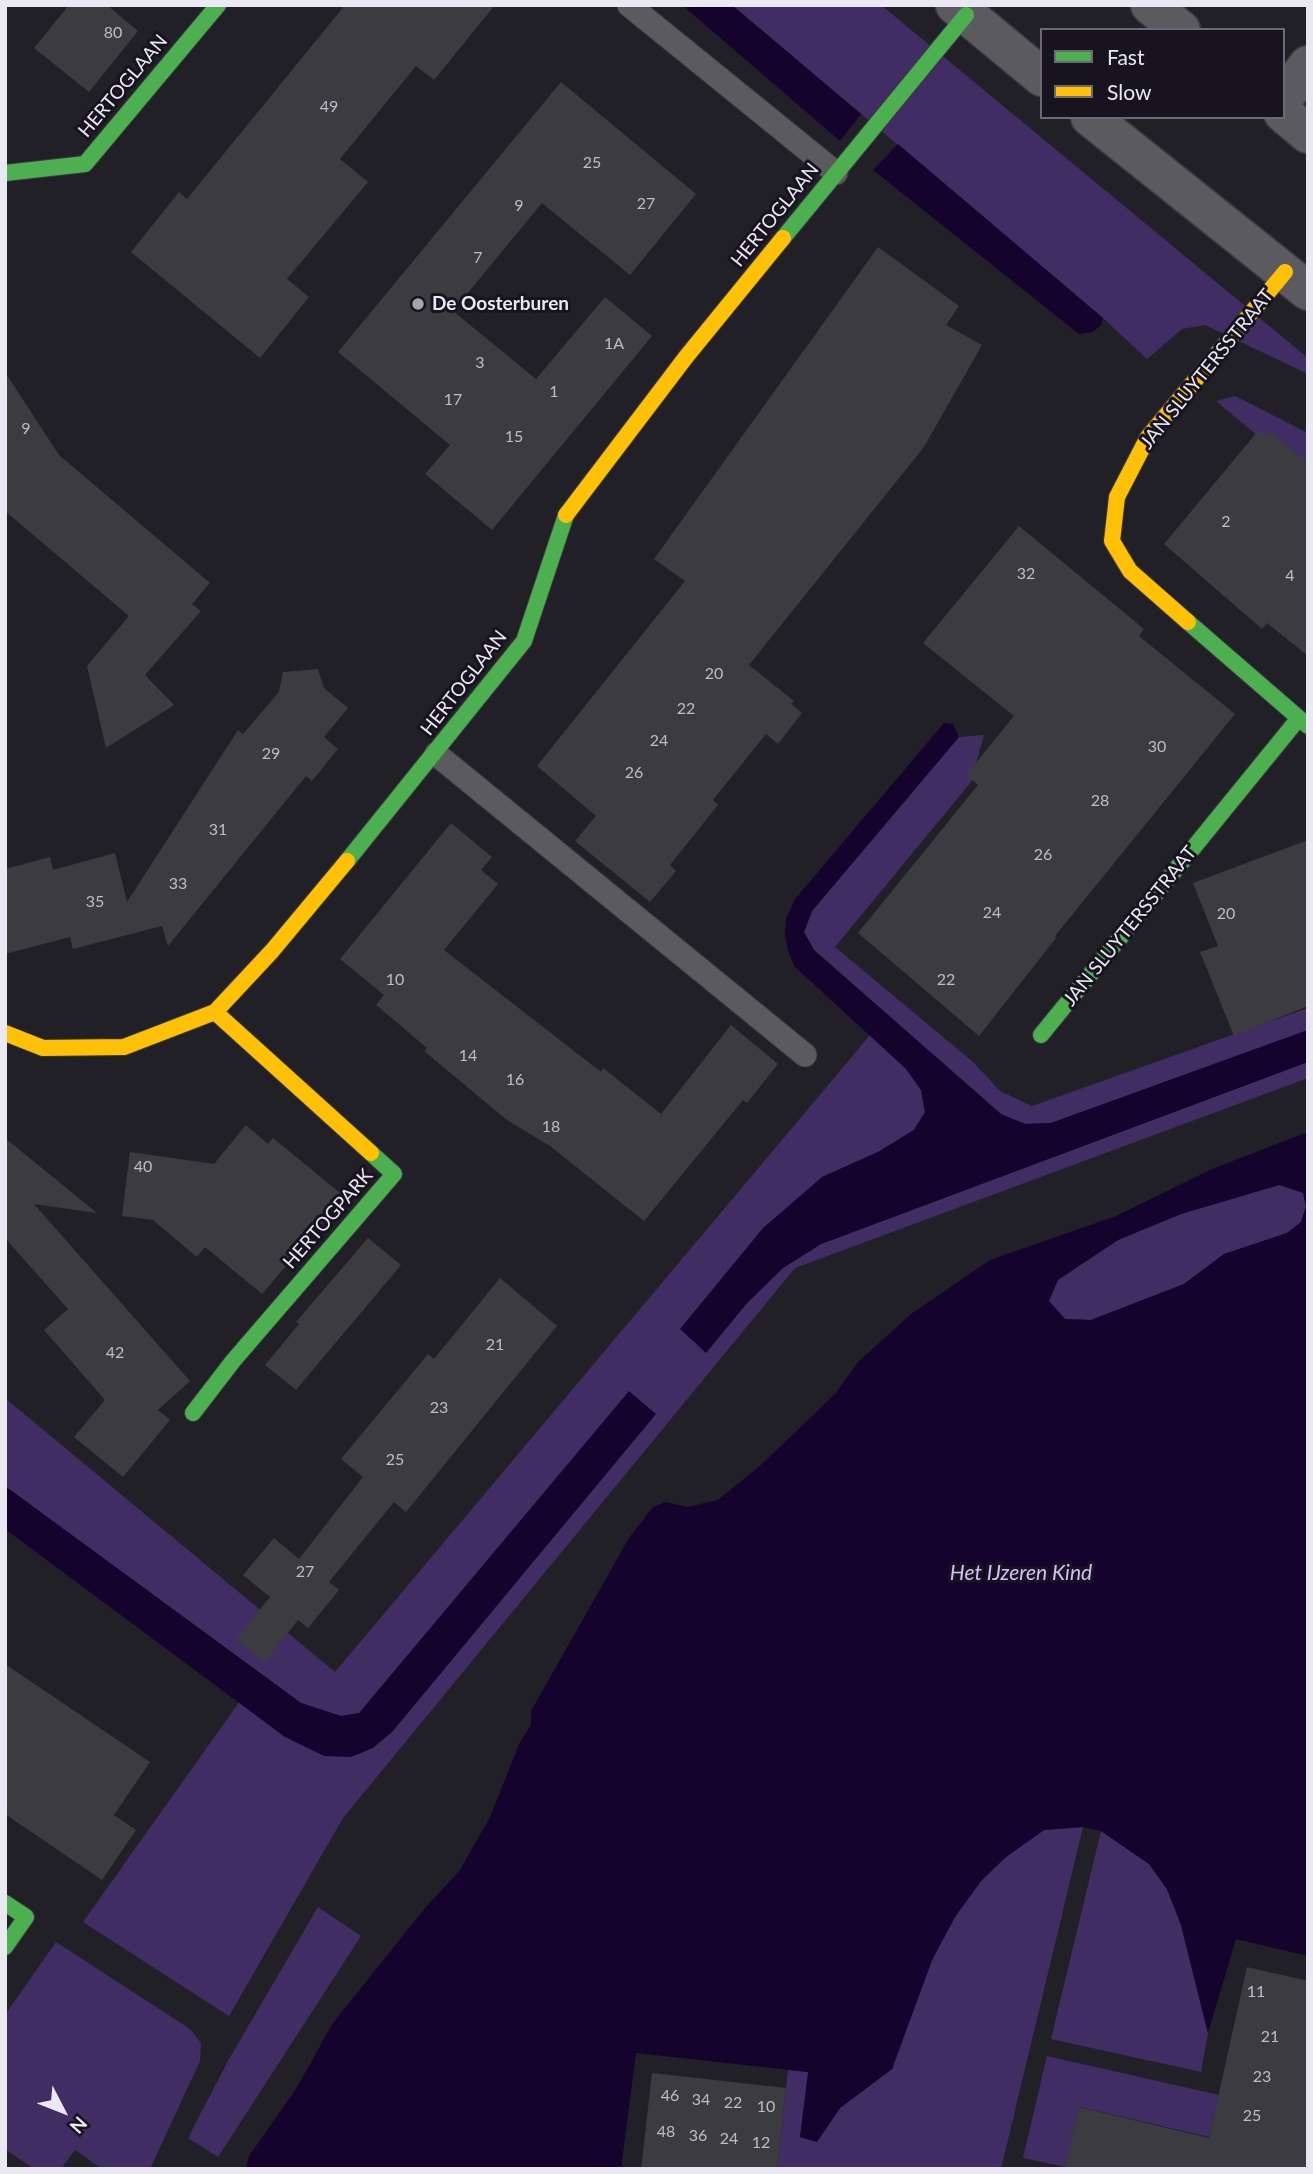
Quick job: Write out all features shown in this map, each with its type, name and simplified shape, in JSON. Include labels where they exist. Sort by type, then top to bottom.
[{"type":"street","name":"HERTOGLAAN","points":[[5,173],[85,164],[218,5]]},
{"type":"street","points":[[1150,5],[1179,28]]},
{"type":"street","name":"HERTOGLAAN","points":[[5,1032],[43,1048],[124,1046],[215,1012],[272,951],[436,754],[524,641],[565,516],[686,357],[836,173],[960,10]]},
{"type":"street","points":[[960,10],[1040,75]]},
{"type":"street","points":[[1285,96],[1308,65]]},
{"type":"street","points":[[1285,115],[1308,134]]},
{"type":"street","name":"JAN SLUYTERSSTRAAT","points":[[1041,1035],[1303,722],[1130,571],[1112,541],[1117,497],[1147,437],[1296,281],[1093,119]]},
{"type":"street","name":"HERTOGPARK","points":[[193,1413],[233,1361],[394,1174],[215,1012]]},
{"type":"street","points":[[5,1903],[26,1917],[5,1947]]},
{"type":"lane","points":[[629,5],[836,173]]},
{"type":"lane","points":[[436,754],[805,1055]]},
{"type":"shaded area","points":[[732,5],[881,5],[1308,358],[1308,374],[1205,325],[1182,329],[1147,359],[1103,318]]},
{"type":"shaded area","points":[[1235,396],[1308,433],[1308,478],[1216,401]]},
{"type":"shaded area","points":[[984,735],[971,782],[835,947],[973,1062],[1000,1091],[1032,1106],[1308,1008],[1308,1030],[1051,1123],[1025,1124],[1001,1114],[814,950],[804,932],[812,911],[959,737]]},
{"type":"shaded area","points":[[871,1034],[906,1069],[921,1090],[925,1112],[914,1130],[878,1152],[822,1177],[706,1353],[747,1303],[783,1268],[821,1244],[1308,1062],[1308,1078],[795,1268],[343,1818],[229,2016],[83,1922],[240,1701],[285,1737],[392,1732],[655,1414],[371,1703],[360,1713],[341,1716],[301,1703],[5,1486],[5,1398],[335,1672]]},
{"type":"shaded area","points":[[1279,1185],[1303,1193],[1306,1207],[1301,1222],[1287,1233],[1224,1254],[1184,1284],[1091,1320],[1065,1319],[1049,1301],[1057,1280],[1118,1240],[1181,1214]]},
{"type":"shaded area","points":[[1083,1827],[1001,2169],[777,2169],[788,2070],[809,2072],[800,2137],[817,2142],[840,2108],[892,2069],[932,1960],[955,1917],[981,1881],[1006,1857],[1044,1830]]},
{"type":"shaded area","points":[[1101,1831],[1149,1864],[1167,1889],[1181,1925],[1208,2033],[1201,2072],[1051,2039]]},
{"type":"shaded area","points":[[318,1907],[361,1936],[218,2157],[188,2138],[229,2059]]},
{"type":"shaded area","points":[[56,1942],[190,2029],[201,2043],[200,2061],[150,2169],[102,2169],[75,2150],[61,2169],[34,2169],[5,2149],[5,2015]]},
{"type":"shaded area","points":[[1047,2056],[1219,2095],[1209,2137],[1080,2107],[1065,2167],[1023,2158]]},
{"type":"water","points":[[682,5],[732,5],[861,114],[840,141]]},
{"type":"water","points":[[898,144],[1103,318],[1101,325],[1093,332],[1079,334],[873,170]]},
{"type":"water","points":[[944,723],[953,724],[959,737],[812,911],[804,932],[814,950],[1001,1114],[1025,1124],[1051,1123],[1308,1030],[1308,1062],[821,1244],[783,1268],[747,1303],[706,1353],[680,1329],[763,1228],[822,1177],[878,1152],[914,1130],[925,1112],[921,1090],[906,1069],[794,966],[785,933],[786,919],[795,899]]},
{"type":"water","name":"Het IJzeren Kind","points":[[1308,1132],[1308,1956],[1236,1939],[1208,2033],[1181,1925],[1167,1889],[1149,1864],[1101,1831],[1083,1827],[1044,1830],[1006,1857],[981,1881],[955,1917],[932,1960],[892,2069],[840,2108],[817,2142],[800,2137],[808,2072],[636,2053],[621,2169],[246,2169],[249,2156],[296,2089],[333,2023],[425,1908],[460,1870],[490,1817],[520,1742],[531,1725],[531,1711],[629,1538],[653,1507],[666,1502],[687,1507],[718,1500],[762,1464],[835,1394],[858,1362],[911,1314],[990,1260],[1116,1216],[1212,1169]],"holes":[[[1279,1185],[1303,1193],[1306,1206],[1301,1222],[1287,1233],[1224,1254],[1184,1284],[1091,1320],[1065,1319],[1049,1301],[1058,1280],[1118,1240],[1181,1214]]]},
{"type":"water","points":[[629,1391],[656,1414],[392,1732],[373,1748],[351,1757],[324,1756],[285,1737],[5,1529],[5,1486],[301,1703],[341,1716],[359,1713]]},
{"type":"building","points":[[69,5],[107,5],[138,31],[89,92],[34,48]]},
{"type":"building","points":[[345,5],[495,5],[434,80],[416,66],[340,159],[368,182],[287,279],[309,297],[260,358],[131,252],[179,192],[187,199]]},
{"type":"building","name":"De Oosterburen","points":[[561,82],[696,194],[630,275],[542,203],[453,311],[536,379],[605,297],[652,336],[492,530],[425,474],[450,445],[338,352]]},
{"type":"building","points":[[878,247],[959,306],[946,325],[982,345],[924,447],[749,665],[794,701],[791,704],[802,713],[778,744],[766,734],[713,800],[718,805],[670,865],[676,871],[650,902],[575,841],[596,816],[537,766],[685,581],[654,559]]},
{"type":"building","points":[[5,372],[59,455],[210,583],[192,604],[201,611],[145,675],[174,705],[106,748],[87,666],[129,616],[5,511]]},
{"type":"building","points":[[1258,431],[1265,437],[1269,432],[1308,463],[1308,656],[1267,623],[1262,629],[1164,544]]},
{"type":"building","points":[[1019,526],[1144,629],[1139,636],[1235,714],[1055,936],[979,1036],[858,933],[978,785],[966,775],[1014,716],[923,643]]},
{"type":"building","points":[[318,669],[324,688],[348,708],[324,737],[338,749],[312,781],[306,776],[168,946],[162,926],[73,949],[70,937],[5,954],[5,869],[50,857],[53,870],[115,853],[127,902],[238,730],[243,734],[279,692],[283,672]]},
{"type":"building","points":[[451,823],[492,857],[481,870],[498,884],[444,950],[601,1072],[603,1068],[661,1114],[731,1025],[778,1064],[747,1103],[743,1100],[644,1221],[550,1146],[507,1120],[424,1051],[427,1048],[376,1005],[384,995],[340,959]]},
{"type":"building","points":[[1308,840],[1308,1006],[1234,1036],[1200,952],[1218,946],[1193,883]]},
{"type":"building","points":[[246,1125],[268,1144],[273,1138],[345,1197],[262,1294],[205,1247],[197,1257],[153,1220],[122,1216],[130,1152],[214,1164]]},
{"type":"building","points":[[5,1138],[97,1213],[34,1204],[190,1381],[158,1410],[170,1420],[123,1477],[74,1437],[105,1400],[44,1330],[68,1309],[5,1238]]},
{"type":"building","points":[[368,1238],[401,1265],[296,1390],[265,1365],[299,1324],[296,1322]]},
{"type":"building","points":[[500,1278],[557,1326],[406,1512],[394,1502],[329,1582],[339,1590],[308,1628],[298,1620],[265,1662],[236,1639],[270,1597],[243,1575],[274,1538],[299,1559],[363,1477],[341,1459],[428,1354],[434,1359]]},
{"type":"building","points":[[5,1664],[150,1762],[114,1815],[136,1830],[102,1880],[5,1814]]},
{"type":"building","points":[[1247,1967],[1308,1981],[1308,2169],[1064,2169],[1079,2107],[1209,2138]]},
{"type":"building","points":[[652,2073],[786,2088],[777,2169],[641,2169]]},
{"type":"traffic: fast","points":[[5,173],[85,164],[218,5]]},
{"type":"traffic: fast","points":[[783,238],[966,15]]},
{"type":"traffic: fast","points":[[347,861],[524,641],[566,515]]},
{"type":"traffic: fast","points":[[1188,622],[1308,726]]},
{"type":"traffic: fast","points":[[1041,1035],[1299,718]]},
{"type":"traffic: fast","points":[[193,1413],[233,1361],[394,1174],[371,1153]]},
{"type":"traffic: fast","points":[[5,1903],[26,1917],[5,1947]]},
{"type":"traffic: slow","points":[[566,515],[686,357],[783,238]]},
{"type":"traffic: slow","points":[[1188,622],[1130,571],[1112,541],[1117,497],[1148,437],[1285,272]]},
{"type":"traffic: slow","points":[[5,1033],[43,1048],[124,1047],[215,1012],[272,951],[347,861]]},
{"type":"traffic: slow","points":[[215,1012],[371,1153]]},
{"type":"place","name":"De Oosterburen","points":[[418,304]]}]
